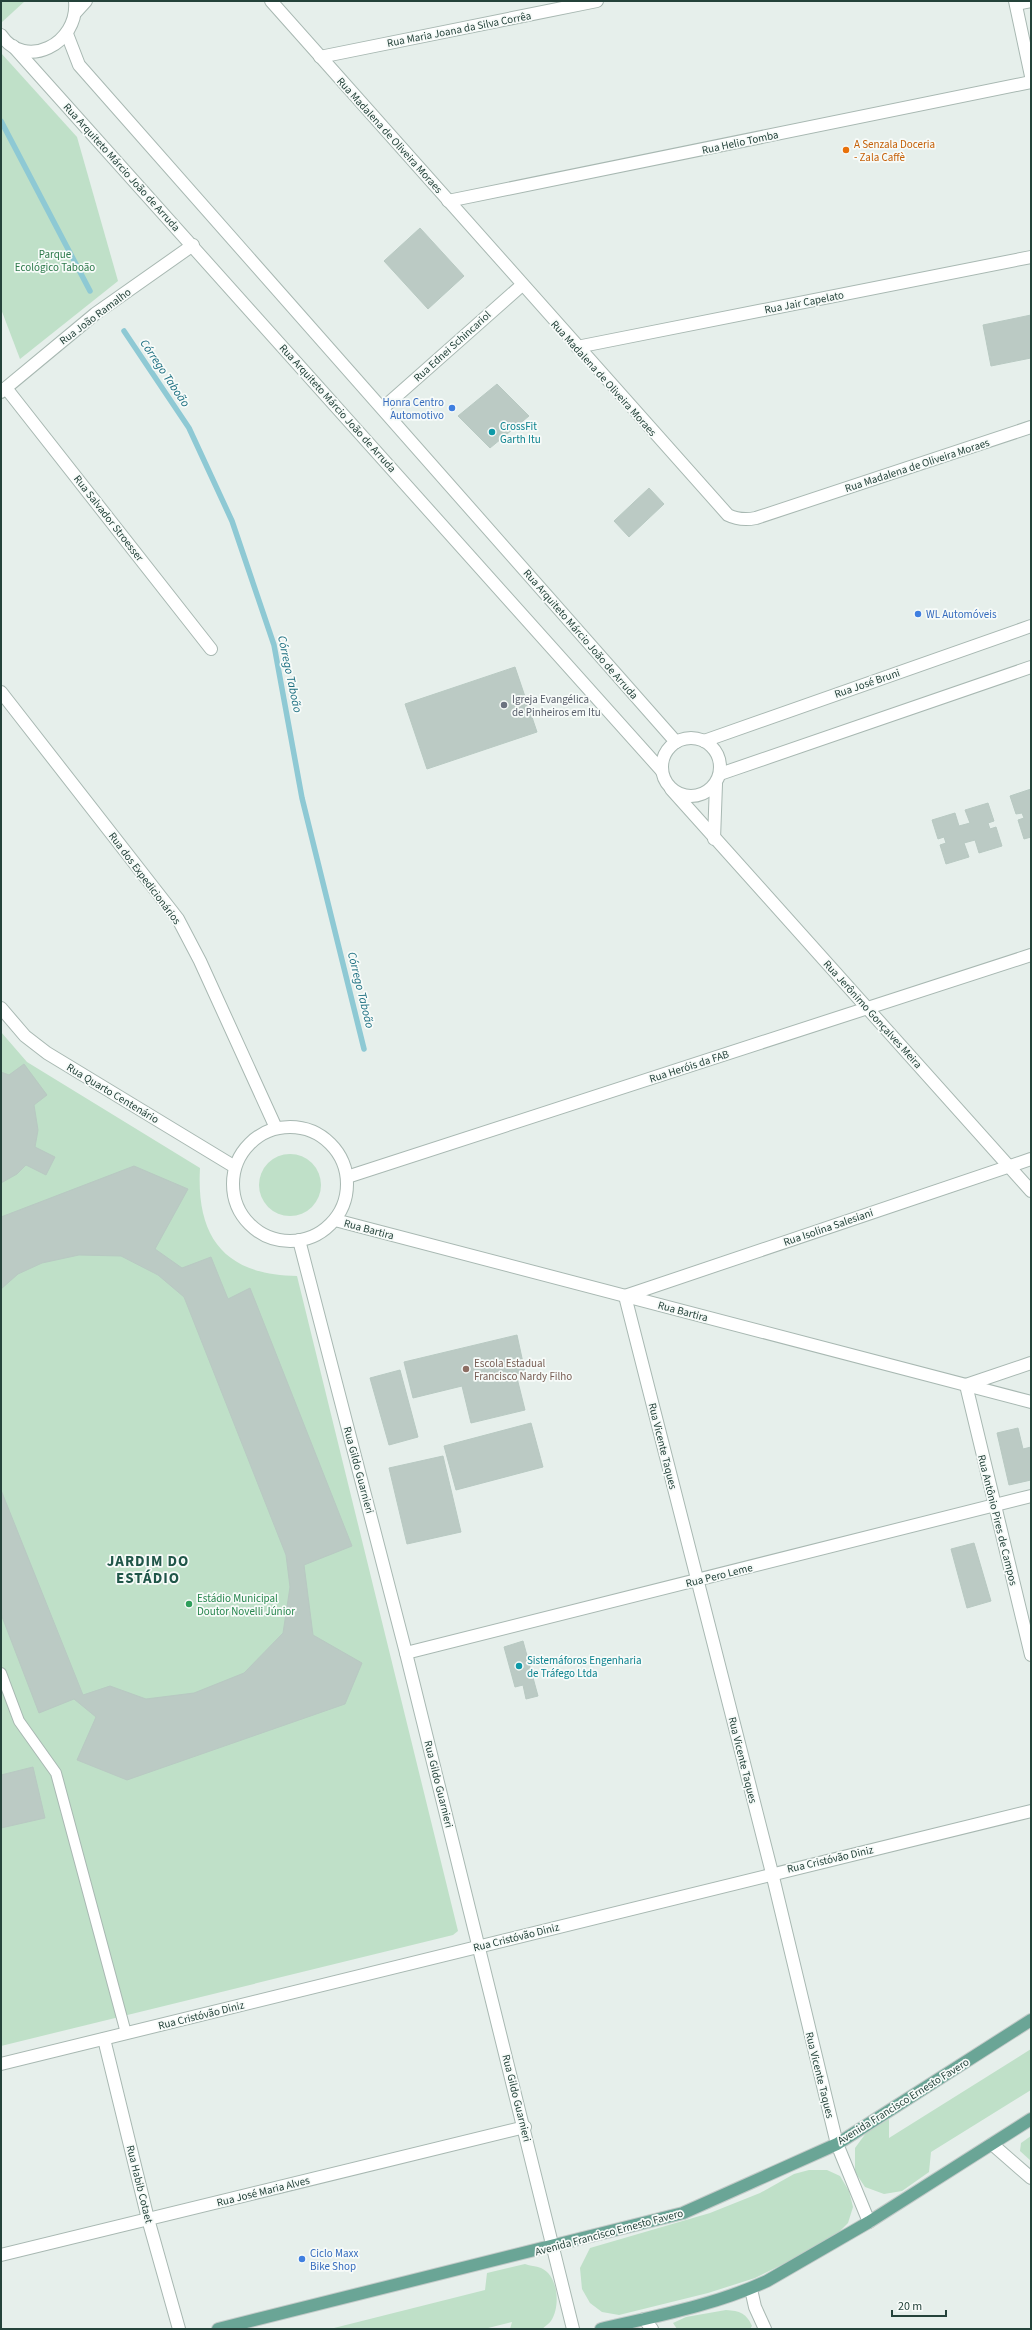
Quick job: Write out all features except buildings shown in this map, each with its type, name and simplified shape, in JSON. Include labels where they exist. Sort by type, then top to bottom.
[{"type":"main road","name":"Avenida Francisco Ernesto Favero","points":[[218,2329],[683,2213],[837,2144],[1031,2020]]},
{"type":"main road","points":[[601,2329],[644,2319],[750,2289],[767,2281],[868,2222],[1031,2119]]},
{"type":"street","points":[[14,46],[31,50],[48,48],[59,43],[73,24],[76,6],[86,1]]},
{"type":"street","name":"Rua Madalena de Oliveira Moraes","points":[[271,1],[722,511],[735,519],[756,518],[1031,427]]},
{"type":"street","name":"Rua Maria Joana da Silva Corrêa","points":[[320,57],[597,1]]},
{"type":"street","points":[[1031,1],[1016,3],[1031,76]]},
{"type":"street","name":"Rua Arquiteto Márcio João de Arruda","points":[[67,34],[79,65],[676,742]]},
{"type":"street","name":"Rua Arquiteto Márcio João de Arruda","points":[[1,35],[14,46],[193,245],[662,771]]},
{"type":"street","name":"Rua Helio Tomba","points":[[448,202],[1031,82]]},
{"type":"street","name":"Rua João Ramalho","points":[[4,390],[95,314],[193,245]]},
{"type":"street","name":"Rua Jair Capelato","points":[[577,347],[1031,258]]},
{"type":"street","name":"Rua Ednei Schincariol","points":[[383,408],[522,285]]},
{"type":"street","name":"Rua Salvador Stroesser","points":[[4,390],[211,649]]},
{"type":"street","name":"Rua José Bruni","points":[[704,741],[1031,626]]},
{"type":"street","points":[[714,838],[718,779],[721,764],[718,754],[712,746],[704,741],[685,738],[676,742],[667,750],[663,760],[662,771],[671,789],[679,794],[694,796],[708,792],[718,779],[1031,667]]},
{"type":"street","name":"Rua dos Expedicionários","points":[[1,692],[178,919],[200,961],[276,1128]]},
{"type":"street","name":"Rua Jerônimo Gonçalves Meira","points":[[671,789],[1031,1191]]},
{"type":"street","name":"Rua Heróis da FAB","points":[[347,1177],[1031,955]]},
{"type":"street","name":"Rua Quarto Centenário","points":[[1,1008],[25,1036],[47,1053],[235,1167]]},
{"type":"street","points":[[290,1126],[304,1128],[328,1141],[337,1151],[344,1164],[347,1177],[345,1200],[335,1220],[312,1236],[299,1240],[282,1240],[266,1236],[252,1227],[241,1215],[235,1200],[232,1184],[235,1167],[241,1154],[250,1142],[262,1134],[276,1128],[290,1126]]},
{"type":"street","name":"Rua Isolina Salesiani","points":[[625,1296],[1031,1159]]},
{"type":"street","name":"Rua Bartira","points":[[335,1220],[1031,1402]]},
{"type":"street","name":"Rua Gildo Guarnieri","points":[[299,1240],[406,1653],[574,2329]]},
{"type":"street","name":"Rua Vicente Taques","points":[[625,1296],[772,1873],[837,2144],[868,2222]]},
{"type":"street","points":[[966,1384],[1031,1363]]},
{"type":"street","name":"Rua Antônio Pires de Campos","points":[[966,1384],[1031,1655]]},
{"type":"street","name":"Rua Pero Leme","points":[[406,1653],[1031,1496]]},
{"type":"street","name":"Rua Cristóvão Diniz","points":[[1,2064],[772,1873],[1031,1811]]},
{"type":"street","name":"Rua Habib Cotaet","points":[[104,2038],[148,2219],[179,2329]]},
{"type":"street","name":"Rua José Maria Alves","points":[[1,2255],[524,2127]]},
{"type":"street","points":[[992,2144],[1031,2178]]},
{"type":"street","points":[[750,2289],[755,2307],[765,2329]]},
{"type":"street","points":[[644,2319],[652,2329]]},
{"type":"lane","points":[[1,1673],[19,1721],[56,1773],[126,2033]]},
{"type":"green space","points":[[1,1],[25,1],[1,23]]},
{"type":"green space","name":"Parque Ecológico Taboão","points":[[1,53],[77,137],[118,281],[20,359],[1,309]]},
{"type":"green space","name":"Estádio Municipal Doutor Novelli Júnior","points":[[1,1032],[27,1062],[200,1168],[200,1193],[203,1214],[210,1233],[220,1248],[234,1260],[251,1269],[272,1274],[297,1276],[458,1931],[453,1935],[1,2046]]},
{"type":"green space","points":[[290,1154],[307,1159],[312,1163],[316,1168],[321,1185],[316,1202],[312,1207],[307,1211],[290,1216],[273,1211],[268,1207],[264,1202],[259,1185],[264,1168],[268,1163],[273,1159]]},
{"type":"green space","points":[[1031,2049],[1031,2090],[931,2152],[929,2172],[902,2191],[884,2194],[865,2187],[855,2172],[855,2148],[866,2133],[889,2119],[889,2138]]},
{"type":"green space","points":[[1031,2136],[1031,2161],[1020,2151],[1021,2143]]},
{"type":"green space","points":[[809,2170],[827,2170],[840,2176],[849,2191],[853,2207],[848,2223],[835,2236],[816,2248],[755,2278],[708,2293],[619,2315],[602,2312],[590,2303],[582,2289],[580,2268],[590,2248],[710,2213],[760,2193],[794,2174]]},
{"type":"green space","points":[[525,2264],[541,2268],[547,2272],[554,2284],[557,2299],[554,2315],[550,2322],[542,2329],[510,2329],[512,2322],[484,2329],[330,2329],[485,2290],[487,2273]]},
{"type":"green space","points":[[726,2310],[739,2312],[745,2315],[752,2326],[750,2329],[677,2329],[673,2323],[686,2317]]},
{"type":"waterway","name":"Córrego Taboão","points":[[1,121],[90,291]]},
{"type":"waterway","name":"Córrego Taboão","points":[[124,331],[189,428],[232,521],[274,645],[302,798],[364,1049]]},
{"type":"place","name":"A Senzala Doceria - Zala Caffè","points":[[846,150]]},
{"type":"place","name":"Honra Centro Automotivo","points":[[452,408]]},
{"type":"place","name":"CrossFit Garth Itu","points":[[492,432]]},
{"type":"place","name":"WL Automóveis","points":[[918,614]]},
{"type":"place","name":"Igreja Evangélica de Pinheiros em Itu","points":[[504,705]]},
{"type":"place","name":"Escola Estadual Francisco Nardy Filho","points":[[466,1369]]},
{"type":"place","name":"Estádio Municipal Doutor Novelli Júnior","points":[[189,1604]]},
{"type":"place","name":"Sistemáforos Engenharia de Tráfego Ltda","points":[[519,1666]]},
{"type":"place","name":"Ciclo Maxx Bike Shop","points":[[302,2259]]},
{"type":"district","name":"JARDIM DO ESTÁDIO","points":[[148,1570]]}]
